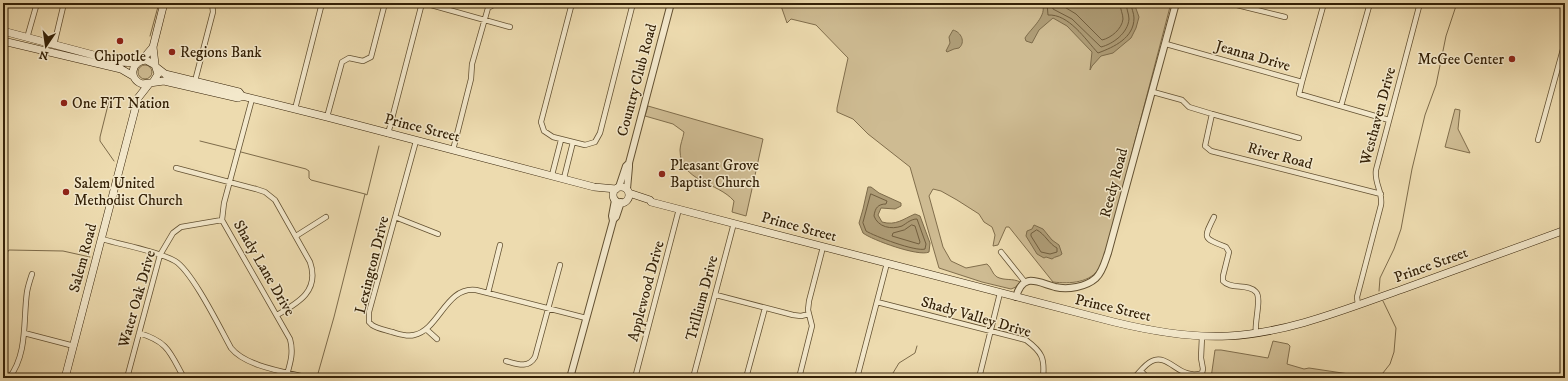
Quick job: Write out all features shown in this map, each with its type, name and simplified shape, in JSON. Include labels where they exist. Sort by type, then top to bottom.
[{"type":"main road","points":[[3,41],[121,69],[142,84],[151,83],[158,74],[155,65],[153,46],[164,3]]},
{"type":"main road","points":[[3,31],[125,63],[149,60],[155,65]]},
{"type":"main road","points":[[3,36],[16,38],[20,35]]},
{"type":"main road","points":[[3,36],[22,41],[27,38]]},
{"type":"main road","points":[[134,79],[133,69],[153,46]]},
{"type":"main road","points":[[71,58],[75,55],[95,58],[99,56]]},
{"type":"main road","name":"Prince Street","points":[[155,65],[165,74],[241,94],[252,99],[564,178],[594,187],[596,190],[650,200],[651,202],[1000,293],[1126,325],[1166,332],[1202,336],[1227,336],[1302,323],[1565,230]]},
{"type":"main road","name":"Salem Road","points":[[65,378],[138,98],[134,79]]},
{"type":"main road","name":"Prince Street","points":[[151,83],[164,81],[213,92],[218,91],[234,95],[241,94]]},
{"type":"main road","name":"Salem Road","points":[[138,98],[151,83]]},
{"type":"street","points":[[27,38],[37,3]]},
{"type":"street","points":[[54,44],[64,3]]},
{"type":"street","points":[[195,81],[213,12],[212,3]]},
{"type":"street","points":[[295,109],[322,3]]},
{"type":"street","points":[[327,117],[342,62],[349,58],[363,61],[371,57],[385,3]]},
{"type":"street","points":[[388,134],[423,3],[510,26]]},
{"type":"street","points":[[453,150],[471,79],[472,64],[484,19],[488,8],[497,3]]},
{"type":"street","points":[[572,3],[541,122],[544,131],[553,137],[585,145],[595,142],[600,133],[632,3]]},
{"type":"street","name":"Country Club Road","points":[[570,378],[613,220],[612,216],[621,195],[626,166],[671,3]]},
{"type":"street","name":"Reedy Road","points":[[1025,282],[1034,280],[1060,288],[1074,288],[1090,282],[1100,273],[1108,253],[1176,3]]},
{"type":"street","points":[[1229,3],[1285,17]]},
{"type":"street","name":"Jeanna Drive","points":[[1166,44],[1302,82],[1324,3]]},
{"type":"street","points":[[1341,106],[1370,3]]},
{"type":"street","name":"Westhaven Drive","points":[[1358,304],[1357,297],[1381,205],[1381,194],[1377,184],[1376,174],[1420,3]]},
{"type":"street","points":[[1538,140],[1565,42]]},
{"type":"street","points":[[1302,82],[1299,94],[1389,120]]},
{"type":"street","name":"River Road","points":[[1153,92],[1182,100],[1189,107],[1299,138]]},
{"type":"street","name":"Shady Lane Drive","points":[[252,99],[224,203],[222,220],[290,339],[292,354],[286,378]]},
{"type":"street","name":"River Road","points":[[1212,114],[1206,146],[1211,150],[1381,194]]},
{"type":"street","points":[[552,175],[561,140]]},
{"type":"street","name":"Lexington Drive","points":[[416,141],[369,312],[369,322],[375,327],[406,335],[415,335],[426,329],[456,296],[464,290],[471,289],[586,318]]},
{"type":"street","points":[[564,178],[573,142]]},
{"type":"street","points":[[176,168],[256,189],[271,196],[275,200],[296,236],[312,268],[310,288],[303,299],[277,315]]},
{"type":"street","name":"Applewood Drive","points":[[635,378],[679,209]]},
{"type":"street","points":[[296,236],[326,217]]},
{"type":"street","points":[[395,217],[438,234]]},
{"type":"street","points":[[1214,217],[1206,235],[1210,241],[1226,247],[1229,252],[1223,281],[1230,285],[1252,289],[1259,297],[1255,326],[1256,332]]},
{"type":"street","name":"Water Oak Drive","points":[[127,378],[160,254],[173,233],[181,227],[222,220]]},
{"type":"street","name":"Trillium Drive","points":[[694,378],[734,223]]},
{"type":"street","points":[[102,239],[160,254],[175,260],[186,270],[234,352],[252,363],[310,378]]},
{"type":"street","points":[[488,293],[500,246]]},
{"type":"street","points":[[799,378],[812,326],[809,314],[809,301],[823,247]]},
{"type":"street","points":[[1001,252],[1025,282],[1018,290],[1016,297]]},
{"type":"street","points":[[857,378],[887,263]]},
{"type":"street","points":[[506,361],[527,365],[534,360],[560,265]]},
{"type":"street","points":[[9,378],[18,364],[24,333],[27,293],[32,274]]},
{"type":"street","points":[[979,378],[1000,293]]},
{"type":"street","points":[[716,295],[797,316],[809,314]]},
{"type":"street","name":"Shady Valley Drive","points":[[877,302],[1026,340],[1037,348],[1042,359],[1044,368],[1043,378]]},
{"type":"street","points":[[746,378],[765,308]]},
{"type":"street","points":[[426,329],[437,339]]},
{"type":"street","points":[[24,333],[74,346]]},
{"type":"street","points":[[139,333],[154,338],[165,346],[184,378]]},
{"type":"street","points":[[1134,378],[1150,362],[1158,359],[1166,362],[1185,374],[1193,375],[1202,373],[1202,336]]},
{"type":"street","points":[[1141,371],[1148,378]]},
{"type":"shaded area","points":[[780,3],[1171,3],[1106,252],[1102,264],[1096,272],[1080,281],[1066,283],[1053,282],[1009,227],[1006,227],[998,245],[993,246],[995,235],[992,227],[984,222],[979,214],[941,191],[933,189],[929,196],[943,247],[951,261],[966,268],[987,264],[997,277],[1020,282],[1016,287],[1011,289],[982,282],[939,268],[910,167],[868,134],[853,119],[837,112],[848,58],[816,25],[791,19],[787,23]]},
{"type":"shaded area","points":[[142,65],[148,65],[152,69],[152,75],[148,79],[142,79],[138,75],[138,69]]},
{"type":"shaded area","points":[[648,106],[763,139],[746,216],[732,212],[734,201],[686,169],[682,161],[680,150],[684,132],[673,124],[645,116]]},
{"type":"shaded area","points":[[1455,109],[1460,110],[1458,129],[1470,153],[1445,147]]},
{"type":"shaded area","points":[[1273,341],[1288,344],[1290,346],[1287,364],[1304,369],[1309,368],[1349,374],[1356,378],[1211,378],[1215,350],[1268,358]]},
{"type":"water","points":[[1042,3],[1134,3],[1139,17],[1131,38],[1113,53],[1101,56],[1090,70],[1092,52],[1067,26],[1053,18],[1039,30],[1032,43],[1026,41],[1025,38],[1038,22],[1043,13]]},
{"type":"water","points":[[953,30],[960,35],[962,38],[962,43],[959,48],[947,52],[946,51],[950,43],[949,37]]},
{"type":"water","points":[[868,187],[871,187],[879,193],[901,203],[901,206],[895,209],[881,208],[878,215],[882,222],[895,223],[915,214],[920,216],[930,243],[929,252],[924,253],[906,250],[885,243],[863,233],[859,223]]},
{"type":"water","points":[[1034,225],[1043,229],[1052,240],[1059,245],[1062,254],[1060,256],[1052,259],[1046,257],[1044,258],[1037,254],[1026,236],[1027,231],[1032,229]]},
{"type":"waterway","points":[[150,36],[159,3]]},
{"type":"waterway","points":[[1379,291],[1380,278],[1394,249],[1401,229],[1412,169],[1425,115],[1436,85],[1446,36],[1457,3]]},
{"type":"waterway","points":[[110,97],[100,141],[114,161]]},
{"type":"waterway","points":[[200,141],[236,150]]},
{"type":"waterway","points":[[317,377],[379,146]]},
{"type":"waterway","points":[[241,152],[306,169],[309,171],[309,178],[311,180],[365,194]]},
{"type":"waterway","points":[[3,258],[9,250],[63,251],[90,257]]},
{"type":"waterway","points":[[1379,378],[1390,364],[1394,352],[1396,328],[1383,301]]},
{"type":"waterway","points":[[890,378],[899,363],[915,353],[917,346]]},
{"type":"place","name":"Chipotle","points":[[120,41]]},
{"type":"place","name":"Regions Bank","points":[[172,52]]},
{"type":"place","name":"McGee Center","points":[[1512,59]]},
{"type":"place","name":"One FiT Nation","points":[[64,103]]},
{"type":"place","name":"Pleasant Grove Baptist Church","points":[[662,174]]},
{"type":"place","name":"Salem United Methodist Church","points":[[66,192]]}]
